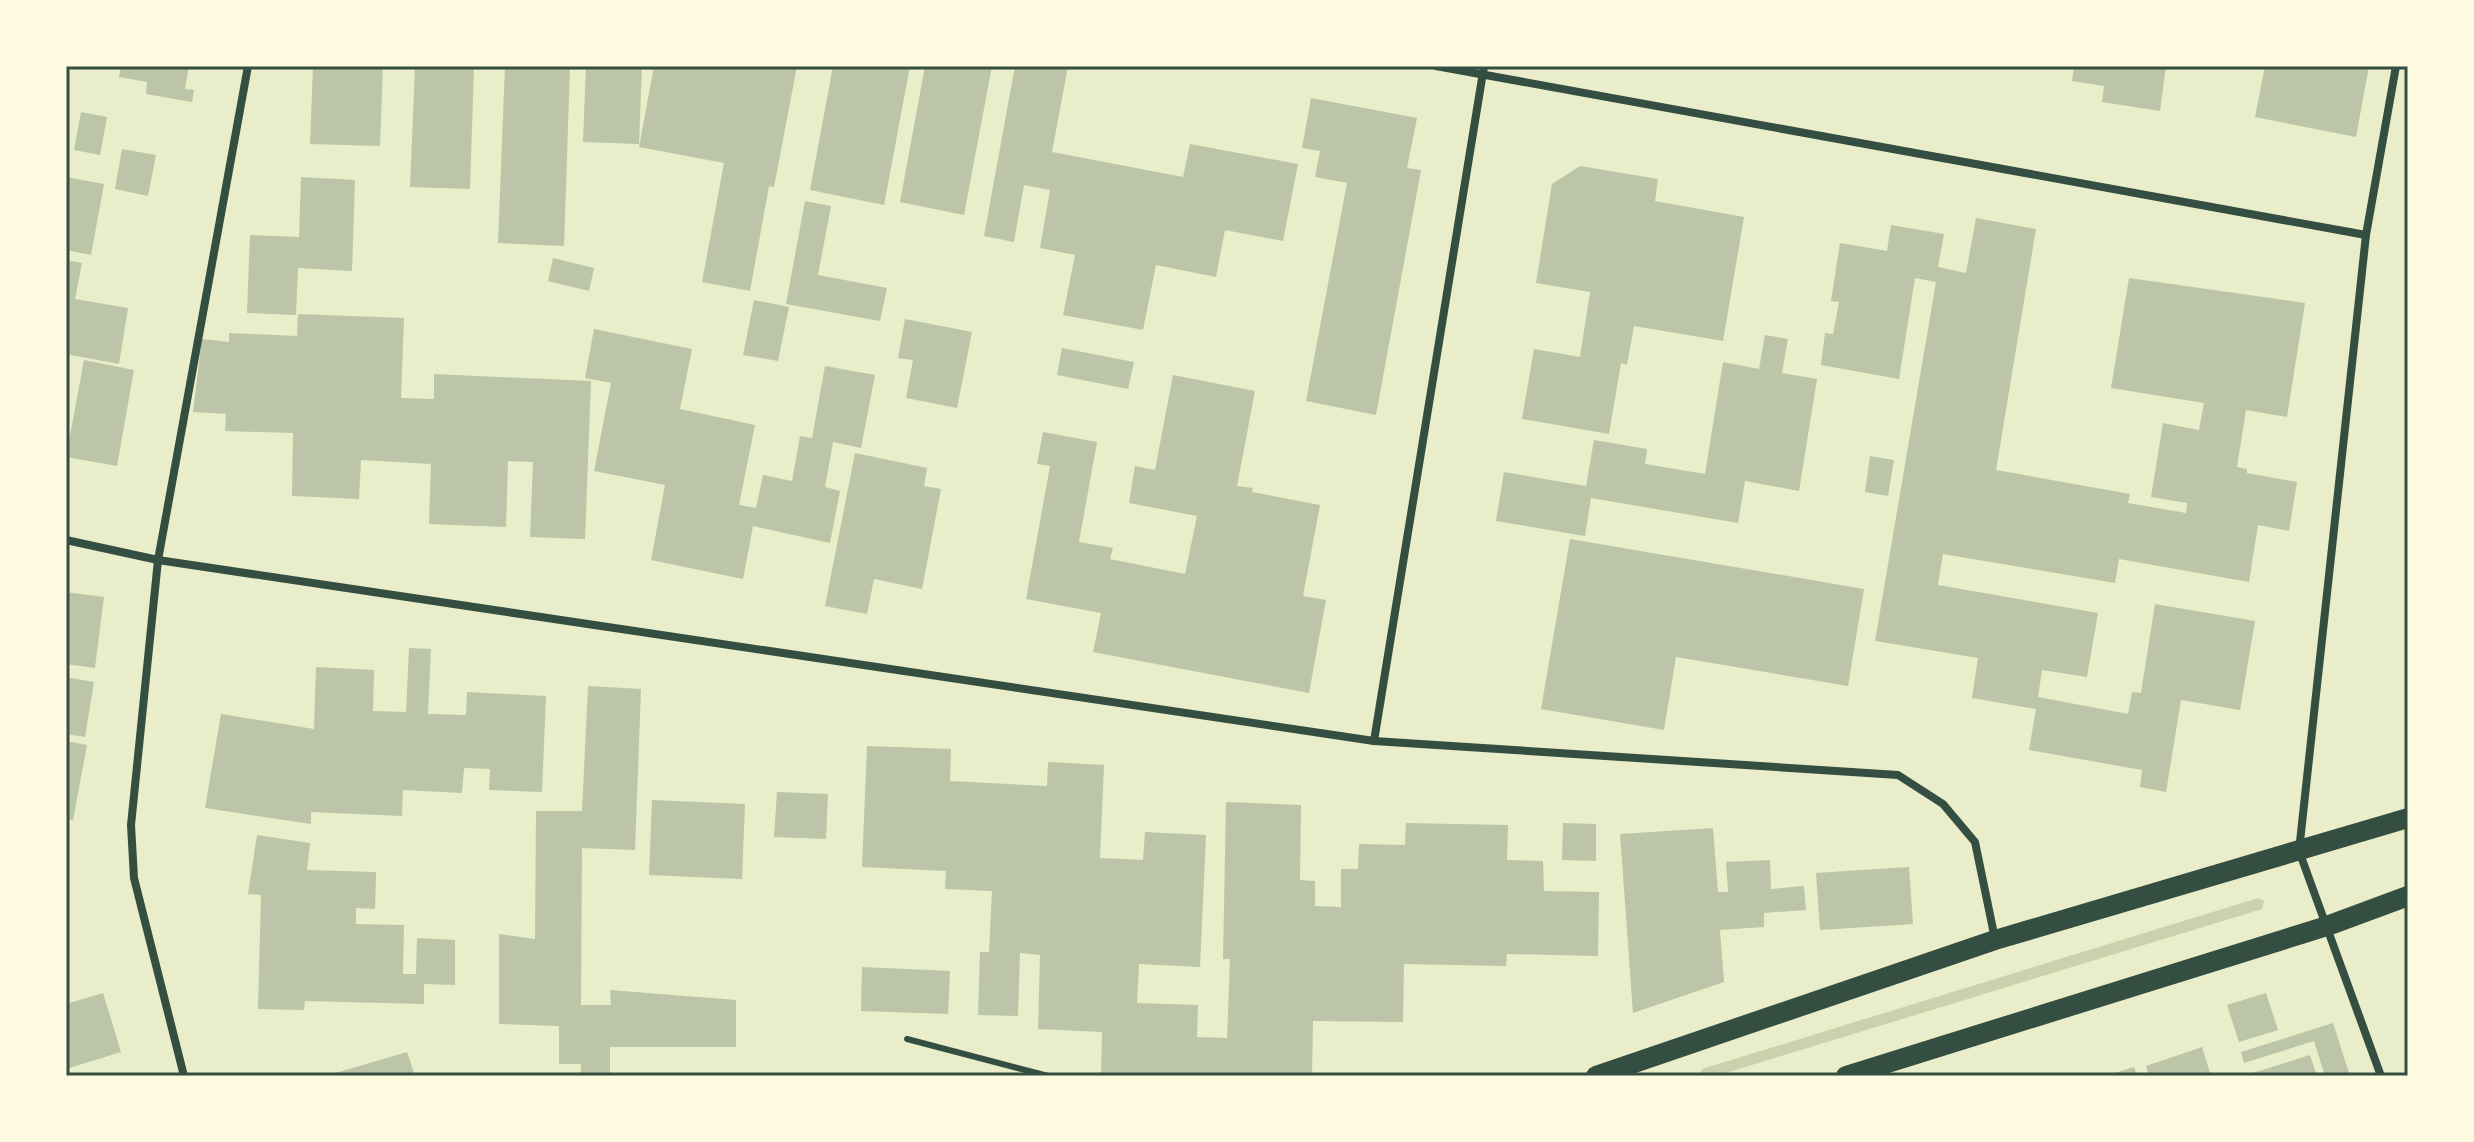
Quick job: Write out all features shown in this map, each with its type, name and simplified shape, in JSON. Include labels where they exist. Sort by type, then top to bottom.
[{"type":"main road","points":[[1596,1076],[1995,940],[2408,818]]},
{"type":"main road","points":[[1846,1076],[2327,926],[2408,896]]},
{"type":"street","points":[[184,1076],[134,878],[131,825],[158,560],[248,66]]},
{"type":"street","points":[[1436,66],[1483,70],[2366,235]]},
{"type":"street","points":[[2381,1076],[2299,851],[2366,235],[2396,66]]},
{"type":"street","points":[[1374,741],[1483,70]]},
{"type":"street","points":[[66,540],[158,560],[1374,741],[1898,775],[1943,804],[1975,842],[1995,940]]},
{"type":"lane","points":[[907,1039],[1048,1076]]},
{"type":"green space","points":[[2258,898],[2264,901],[2262,909],[1716,1076],[1700,1076],[1702,1069]]},
{"type":"building","points":[[121,66],[189,66],[185,89],[194,90],[192,102],[146,94],[147,82],[119,77]]},
{"type":"building","points":[[313,66],[383,66],[380,146],[310,144]]},
{"type":"building","points":[[415,66],[474,66],[470,189],[410,187]]},
{"type":"building","points":[[505,66],[570,66],[564,246],[498,243]]},
{"type":"building","points":[[586,66],[642,66],[639,144],[583,142]]},
{"type":"building","points":[[654,66],[797,66],[774,187],[769,186],[750,291],[702,282],[724,163],[639,147]]},
{"type":"building","points":[[833,66],[910,66],[884,205],[810,190]]},
{"type":"building","points":[[925,66],[992,66],[964,215],[900,202]]},
{"type":"building","points":[[1015,66],[1068,66],[1052,152],[1183,177],[1190,144],[1298,164],[1283,241],[1225,230],[1216,277],[1156,265],[1143,330],[1063,315],[1075,255],[1040,248],[1050,190],[1024,185],[1014,242],[984,236]]},
{"type":"building","points":[[2074,66],[2166,66],[2160,111],[2102,102],[2104,86],[2072,81]]},
{"type":"building","points":[[2265,66],[2369,66],[2356,137],[2255,117]]},
{"type":"building","points":[[1311,98],[1417,118],[1407,168],[1421,170],[1376,415],[1306,401],[1347,183],[1315,177],[1320,151],[1302,148]]},
{"type":"building","points":[[81,112],[107,117],[100,155],[74,150]]},
{"type":"building","points":[[122,149],[156,155],[148,196],[115,189]]},
{"type":"building","points":[[1580,166],[1658,179],[1655,201],[1744,217],[1723,341],[1634,326],[1627,365],[1621,363],[1609,434],[1522,419],[1534,349],[1580,357],[1590,292],[1536,283],[1552,184]]},
{"type":"building","points":[[66,177],[104,184],[91,255],[66,250]]},
{"type":"building","points":[[301,177],[355,180],[352,271],[298,268],[296,315],[247,313],[250,235],[299,237]]},
{"type":"building","points":[[805,201],[831,206],[818,275],[887,288],[880,321],[786,304]]},
{"type":"building","points":[[1976,218],[2036,229],[1996,470],[2130,494],[2128,503],[2186,513],[2187,503],[2151,497],[2163,423],[2199,430],[2204,403],[2111,388],[2129,278],[2305,303],[2287,417],[2246,410],[2237,467],[2247,469],[2247,473],[2297,482],[2289,531],[2258,525],[2249,582],[2119,559],[2115,583],[1943,554],[1938,585],[2098,613],[2087,677],[2042,670],[2038,697],[2128,714],[2132,692],[2141,693],[2155,604],[2255,621],[2240,710],[2181,700],[2166,792],[2140,787],[2142,770],[2029,750],[2036,709],[1972,698],[1978,658],[1875,641],[1936,282],[1915,278],[1899,379],[1821,365],[1825,333],[1833,334],[1839,302],[1831,301],[1840,243],[1887,251],[1891,225],[1944,234],[1938,267],[1966,273]]},
{"type":"building","points":[[553,258],[594,268],[589,291],[548,281]]},
{"type":"building","points":[[66,260],[82,263],[75,299],[128,308],[119,364],[66,354]]},
{"type":"building","points":[[754,300],[789,307],[778,361],[743,355]]},
{"type":"building","points":[[298,314],[404,318],[401,398],[434,399],[434,374],[591,381],[585,539],[530,537],[533,462],[508,461],[506,527],[429,524],[431,464],[361,460],[359,499],[292,496],[293,433],[225,431],[226,414],[193,412],[202,339],[229,342],[229,333],[297,336]]},
{"type":"building","points":[[905,319],[972,332],[957,408],[906,398],[913,360],[898,358]]},
{"type":"building","points":[[594,329],[692,349],[680,409],[755,425],[739,505],[756,508],[763,475],[792,481],[800,436],[812,438],[825,366],[875,375],[861,448],[833,442],[825,487],[840,491],[830,543],[753,526],[743,579],[651,560],[665,485],[594,471],[611,383],[585,378]]},
{"type":"building","points":[[1765,335],[1788,339],[1782,373],[1817,379],[1799,491],[1745,481],[1738,523],[1591,498],[1585,536],[1496,521],[1504,472],[1586,486],[1594,440],[1647,449],[1645,464],[1705,474],[1723,362],[1759,369]]},
{"type":"building","points":[[1062,348],[1134,362],[1128,389],[1057,375]]},
{"type":"building","points":[[84,360],[134,370],[117,466],[66,457]]},
{"type":"building","points":[[1173,375],[1255,391],[1237,486],[1253,488],[1252,492],[1320,505],[1303,596],[1326,600],[1309,693],[1093,652],[1101,613],[1026,599],[1050,466],[1037,464],[1043,432],[1097,442],[1079,542],[1113,548],[1110,559],[1185,574],[1197,516],[1129,503],[1135,466],[1155,470]]},
{"type":"building","points":[[855,453],[927,468],[924,486],[941,489],[922,589],[874,579],[867,614],[825,606]]},
{"type":"building","points":[[1870,456],[1894,460],[1888,496],[1865,492]]},
{"type":"building","points":[[1570,539],[1864,589],[1848,686],[1676,657],[1664,730],[1541,709]]},
{"type":"building","points":[[66,592],[104,597],[95,668],[66,664]]},
{"type":"building","points":[[409,648],[431,649],[428,714],[466,715],[467,692],[546,696],[542,792],[489,790],[490,769],[464,768],[462,793],[403,790],[402,816],[311,812],[311,824],[205,808],[221,714],[314,729],[316,667],[374,670],[373,711],[406,712]]},
{"type":"building","points":[[66,677],[94,682],[85,737],[66,734]]},
{"type":"building","points":[[588,686],[641,689],[635,850],[582,848],[581,1005],[611,1005],[610,990],[736,1000],[736,1047],[610,1047],[610,1076],[581,1076],[581,1064],[559,1064],[559,1026],[499,1024],[499,934],[535,939],[536,811],[582,811]]},
{"type":"building","points":[[66,741],[87,745],[73,820],[66,819]]},
{"type":"building","points":[[867,746],[951,749],[950,781],[1047,786],[1048,762],[1104,765],[1100,858],[1143,860],[1145,832],[1206,835],[1200,967],[1139,964],[1137,1003],[1198,1005],[1197,1037],[1227,1038],[1230,959],[1223,959],[1226,802],[1301,805],[1300,880],[1315,881],[1315,906],[1341,907],[1341,869],[1358,869],[1359,844],[1405,845],[1406,823],[1508,825],[1507,860],[1543,861],[1544,891],[1599,892],[1598,956],[1507,954],[1506,966],[1404,964],[1403,1022],[1313,1021],[1312,1076],[1101,1076],[1102,1032],[1038,1029],[1040,955],[1020,953],[1018,1016],[978,1015],[980,952],[989,952],[992,891],[945,889],[946,871],[862,867]]},
{"type":"building","points":[[777,792],[828,794],[826,839],[774,837]]},
{"type":"building","points":[[652,800],[745,804],[742,879],[649,875]]},
{"type":"building","points":[[1563,823],[1596,824],[1596,861],[1562,860]]},
{"type":"building","points":[[1713,828],[1718,892],[1728,892],[1726,862],[1770,860],[1771,889],[1804,886],[1806,910],[1764,913],[1764,927],[1720,930],[1724,982],[1633,1013],[1620,834]]},
{"type":"building","points":[[257,835],[310,843],[307,870],[376,872],[375,909],[356,908],[356,924],[404,925],[403,974],[416,974],[417,938],[455,940],[455,985],[424,984],[424,1004],[305,1001],[304,1010],[258,1009],[261,895],[248,894]]},
{"type":"building","points":[[1909,867],[1913,924],[1820,930],[1816,873]]},
{"type":"building","points":[[862,967],[950,971],[948,1014],[861,1011]]},
{"type":"building","points":[[103,993],[121,1052],[66,1069],[66,1004]]},
{"type":"building","points":[[2266,993],[2278,1030],[2239,1042],[2227,1005]]},
{"type":"building","points":[[2333,1023],[2350,1076],[2325,1076],[2314,1041],[2244,1063],[2241,1052]]},
{"type":"building","points":[[2202,1047],[2211,1076],[2149,1076],[2146,1066]]},
{"type":"building","points":[[407,1052],[415,1076],[329,1076],[329,1075]]},
{"type":"building","points":[[2310,1055],[2317,1076],[2246,1076],[2246,1075]]},
{"type":"building","points":[[2134,1067],[2137,1076],[2108,1076],[2108,1075]]}]
